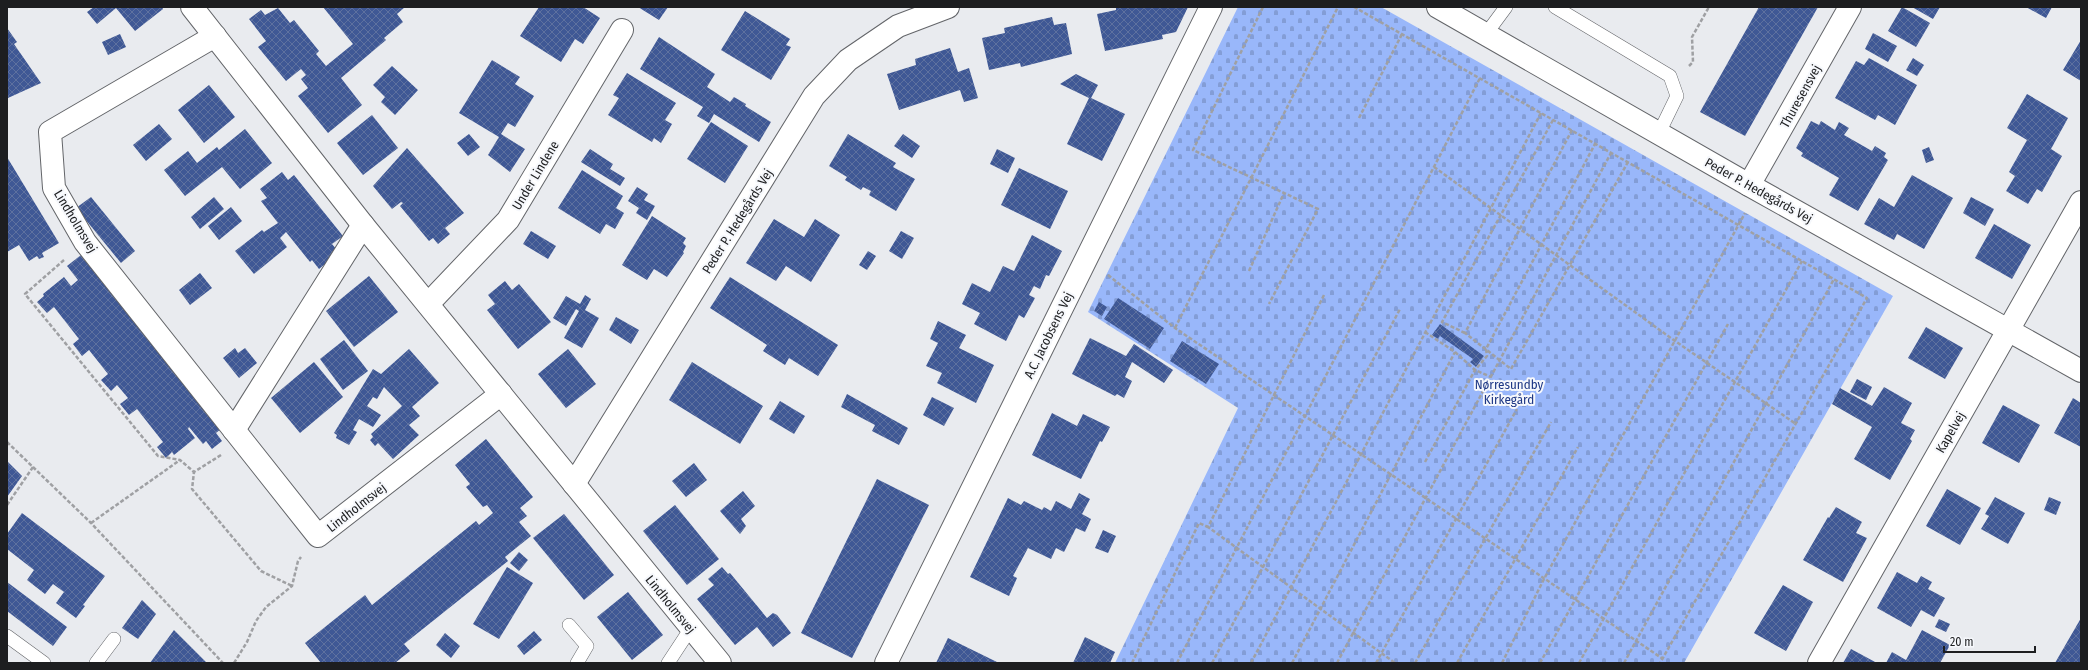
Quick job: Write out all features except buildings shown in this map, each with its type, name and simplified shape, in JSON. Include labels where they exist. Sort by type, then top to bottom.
[{"type":"street","name":"Lindholmsvej","points":[[192,7],[363,225],[720,663]]},
{"type":"street","name":"Peder P. Hedegårds Vej","points":[[574,484],[814,96],[848,60],[892,30],[948,7]]},
{"type":"street","name":"A.C. Jacobsens Vej","points":[[886,663],[1211,7]]},
{"type":"street","name":"Peder P. Hedegårds Vej","points":[[1438,7],[1754,188],[2081,371]]},
{"type":"street","name":"Thuresensvej","points":[[1754,188],[1850,7]]},
{"type":"street","name":"Under Lindene","points":[[428,304],[508,220],[622,30]]},
{"type":"street","name":"Lindholmsvej","points":[[215,36],[50,132],[54,188],[85,242],[318,536],[501,394]]},
{"type":"street","name":"Kapelvej","points":[[1819,663],[2081,202]]},
{"type":"street","points":[[239,436],[363,225]]},
{"type":"lane","points":[[1486,34],[1506,7]]},
{"type":"lane","points":[[1555,7],[1670,76],[1677,96],[1659,134]]},
{"type":"lane","points":[[569,625],[587,646],[577,663]]},
{"type":"lane","points":[[668,663],[691,628]]},
{"type":"lane","points":[[7,636],[44,663]]},
{"type":"lane","points":[[96,663],[114,639]]},
{"type":"path","points":[[1263,7],[1193,150],[1318,209],[1269,304]]},
{"type":"path","points":[[1174,328],[1338,7]]},
{"type":"path","points":[[1354,7],[1867,298],[1660,663]]},
{"type":"path","points":[[1671,80],[1693,62],[1692,37],[1709,7]]},
{"type":"path","points":[[1359,118],[1402,34]]},
{"type":"path","points":[[1177,663],[1480,78]]},
{"type":"path","points":[[1251,663],[1541,113]]},
{"type":"path","points":[[1553,120],[1442,322],[1465,333],[1511,369],[1628,162]]},
{"type":"path","points":[[1465,333],[1572,130]]},
{"type":"path","points":[[1425,462],[1475,370],[1488,356],[1486,349],[1596,144]]},
{"type":"path","points":[[1337,663],[1427,499],[1611,153]]},
{"type":"path","points":[[1434,167],[1675,341],[1796,424]]},
{"type":"path","points":[[1502,663],[1544,579],[1739,225],[1754,188]]},
{"type":"path","points":[[1249,270],[1284,193]]},
{"type":"path","points":[[85,242],[24,294],[158,456],[180,460],[194,472]]},
{"type":"path","points":[[1086,257],[1174,328],[1663,658]]},
{"type":"path","points":[[1579,663],[1802,261]]},
{"type":"path","points":[[1624,663],[1834,279]]},
{"type":"path","points":[[1208,526],[1324,295]]},
{"type":"path","points":[[1212,663],[1400,309]]},
{"type":"path","points":[[1540,663],[1728,324]]},
{"type":"path","points":[[1425,332],[1455,352],[1475,370],[1491,377]]},
{"type":"path","points":[[1292,663],[1455,352]]},
{"type":"path","points":[[1376,663],[1517,409]]},
{"type":"path","points":[[1414,663],[1551,422]]},
{"type":"path","points":[[239,436],[194,472],[192,490],[261,571],[292,586]]},
{"type":"path","points":[[7,442],[91,523],[223,663]]},
{"type":"path","points":[[1457,663],[1578,447]]},
{"type":"path","points":[[91,523],[180,460]]},
{"type":"path","points":[[7,505],[33,467]]},
{"type":"path","points":[[1132,663],[1199,523],[1208,526],[1395,663]]},
{"type":"path","points":[[234,663],[247,642],[256,621],[266,607],[292,586],[298,561],[318,536]]},
{"type":"green space","name":"Nørresundby Kirkegård","points":[[1238,7],[1381,7],[1893,296],[1684,663],[1115,663],[1238,408],[1088,312]]}]
